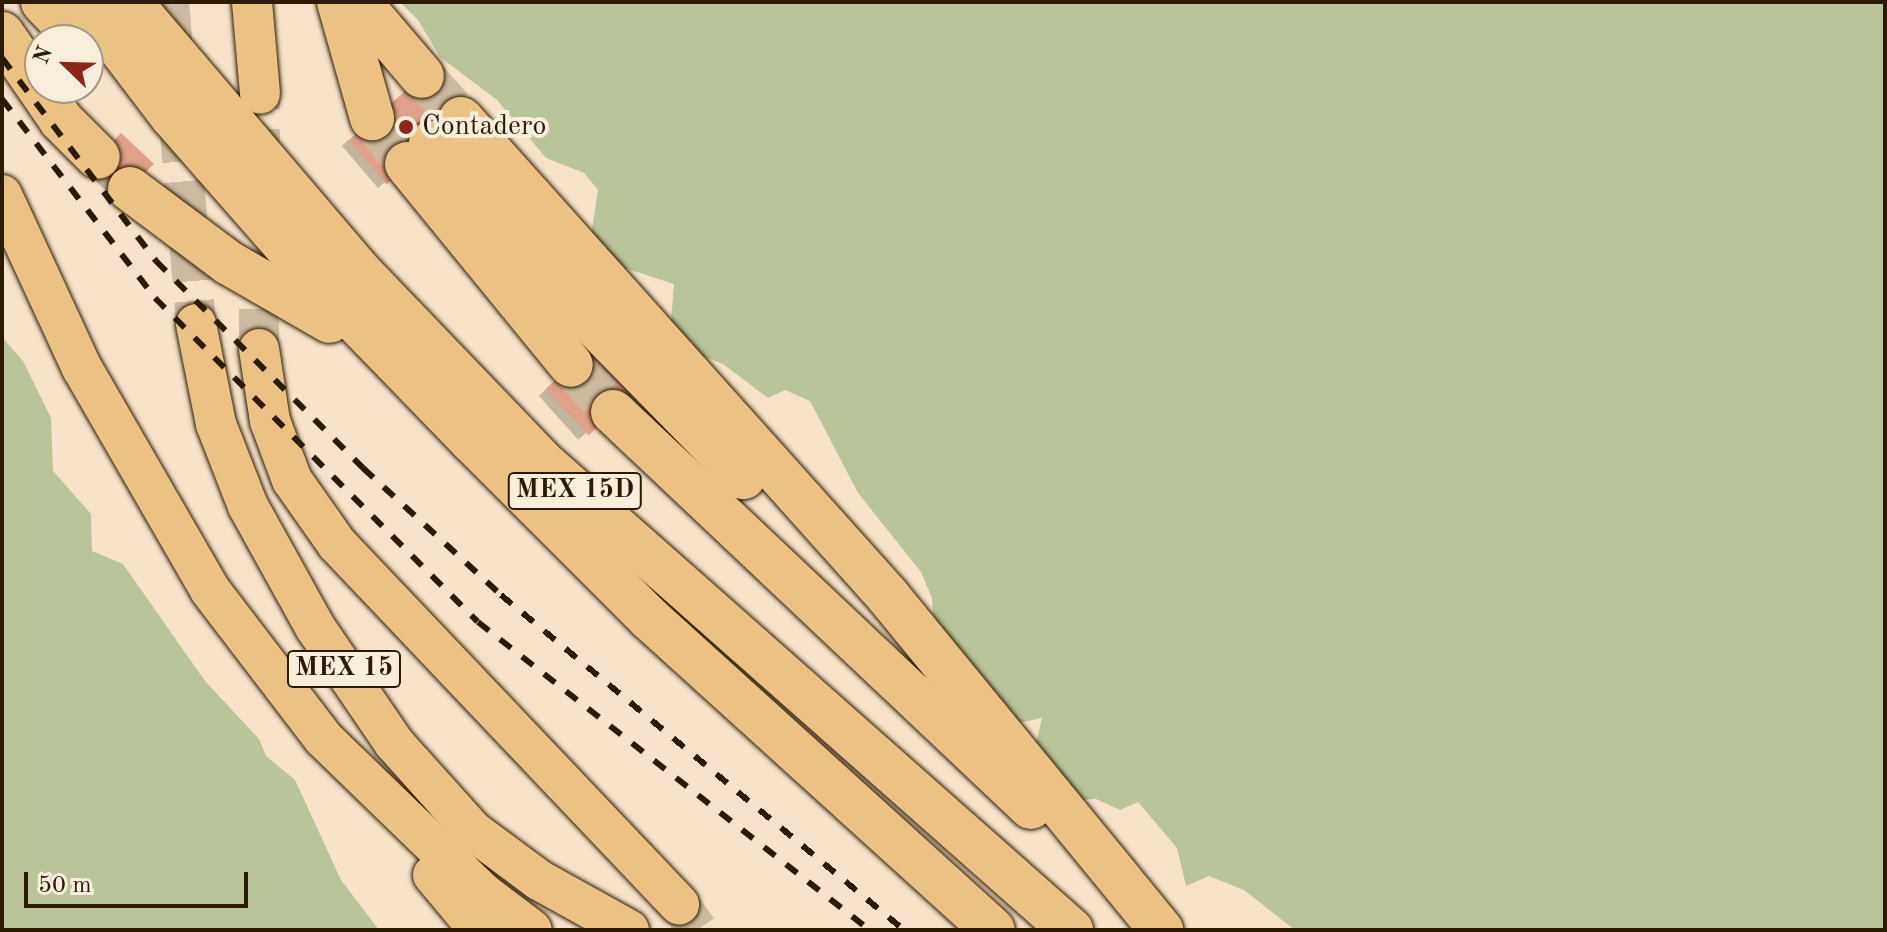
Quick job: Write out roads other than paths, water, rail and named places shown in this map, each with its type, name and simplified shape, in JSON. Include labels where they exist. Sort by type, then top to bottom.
[{"type":"highway","points":[[43,2],[64,24]]},
{"type":"highway","name":"MEX 15D","points":[[85,2],[172,116],[301,264],[471,440],[649,618],[993,930]]},
{"type":"highway","name":"MEX 15D","points":[[130,2],[361,273],[541,461],[1071,930]]},
{"type":"highway","points":[[348,10],[396,98],[348,10]]},
{"type":"highway","points":[[2,34],[61,120],[98,157]]},
{"type":"highway","points":[[104,68],[330,321],[471,440]]},
{"type":"highway","points":[[571,365],[433,142],[887,595],[1160,930]]},
{"type":"highway","points":[[130,189],[229,263],[330,321]]},
{"type":"highway","points":[[613,412],[1160,930]]},
{"type":"main road","points":[[252,2],[260,94]]},
{"type":"main road","name":"MEX 15","points":[[2,195],[82,368],[210,590],[323,738],[483,893],[532,930]]},
{"type":"main road","name":"MEX 15","points":[[196,324],[216,424],[248,506],[315,627],[394,743],[473,831],[539,880],[622,927]]},
{"type":"main road","points":[[259,349],[270,421],[292,480],[337,544],[679,904]]},
{"type":"main road","points":[[323,738],[479,930]]},
{"type":"tunnel","points":[[169,2],[196,324]]},
{"type":"tunnel","points":[[422,76],[461,119]]},
{"type":"tunnel","points":[[259,349],[260,94]]},
{"type":"tunnel","points":[[372,118],[407,164]]},
{"type":"tunnel","points":[[571,365],[613,412]]},
{"type":"tunnel","points":[[679,904],[698,930]]},
{"type":"railway","points":[[2,58],[156,261],[363,468],[501,595],[904,930]]},
{"type":"railway","points":[[2,99],[155,298],[478,622],[869,930]]},
{"type":"place","name":"Contadero","points":[[406,127]]}]
